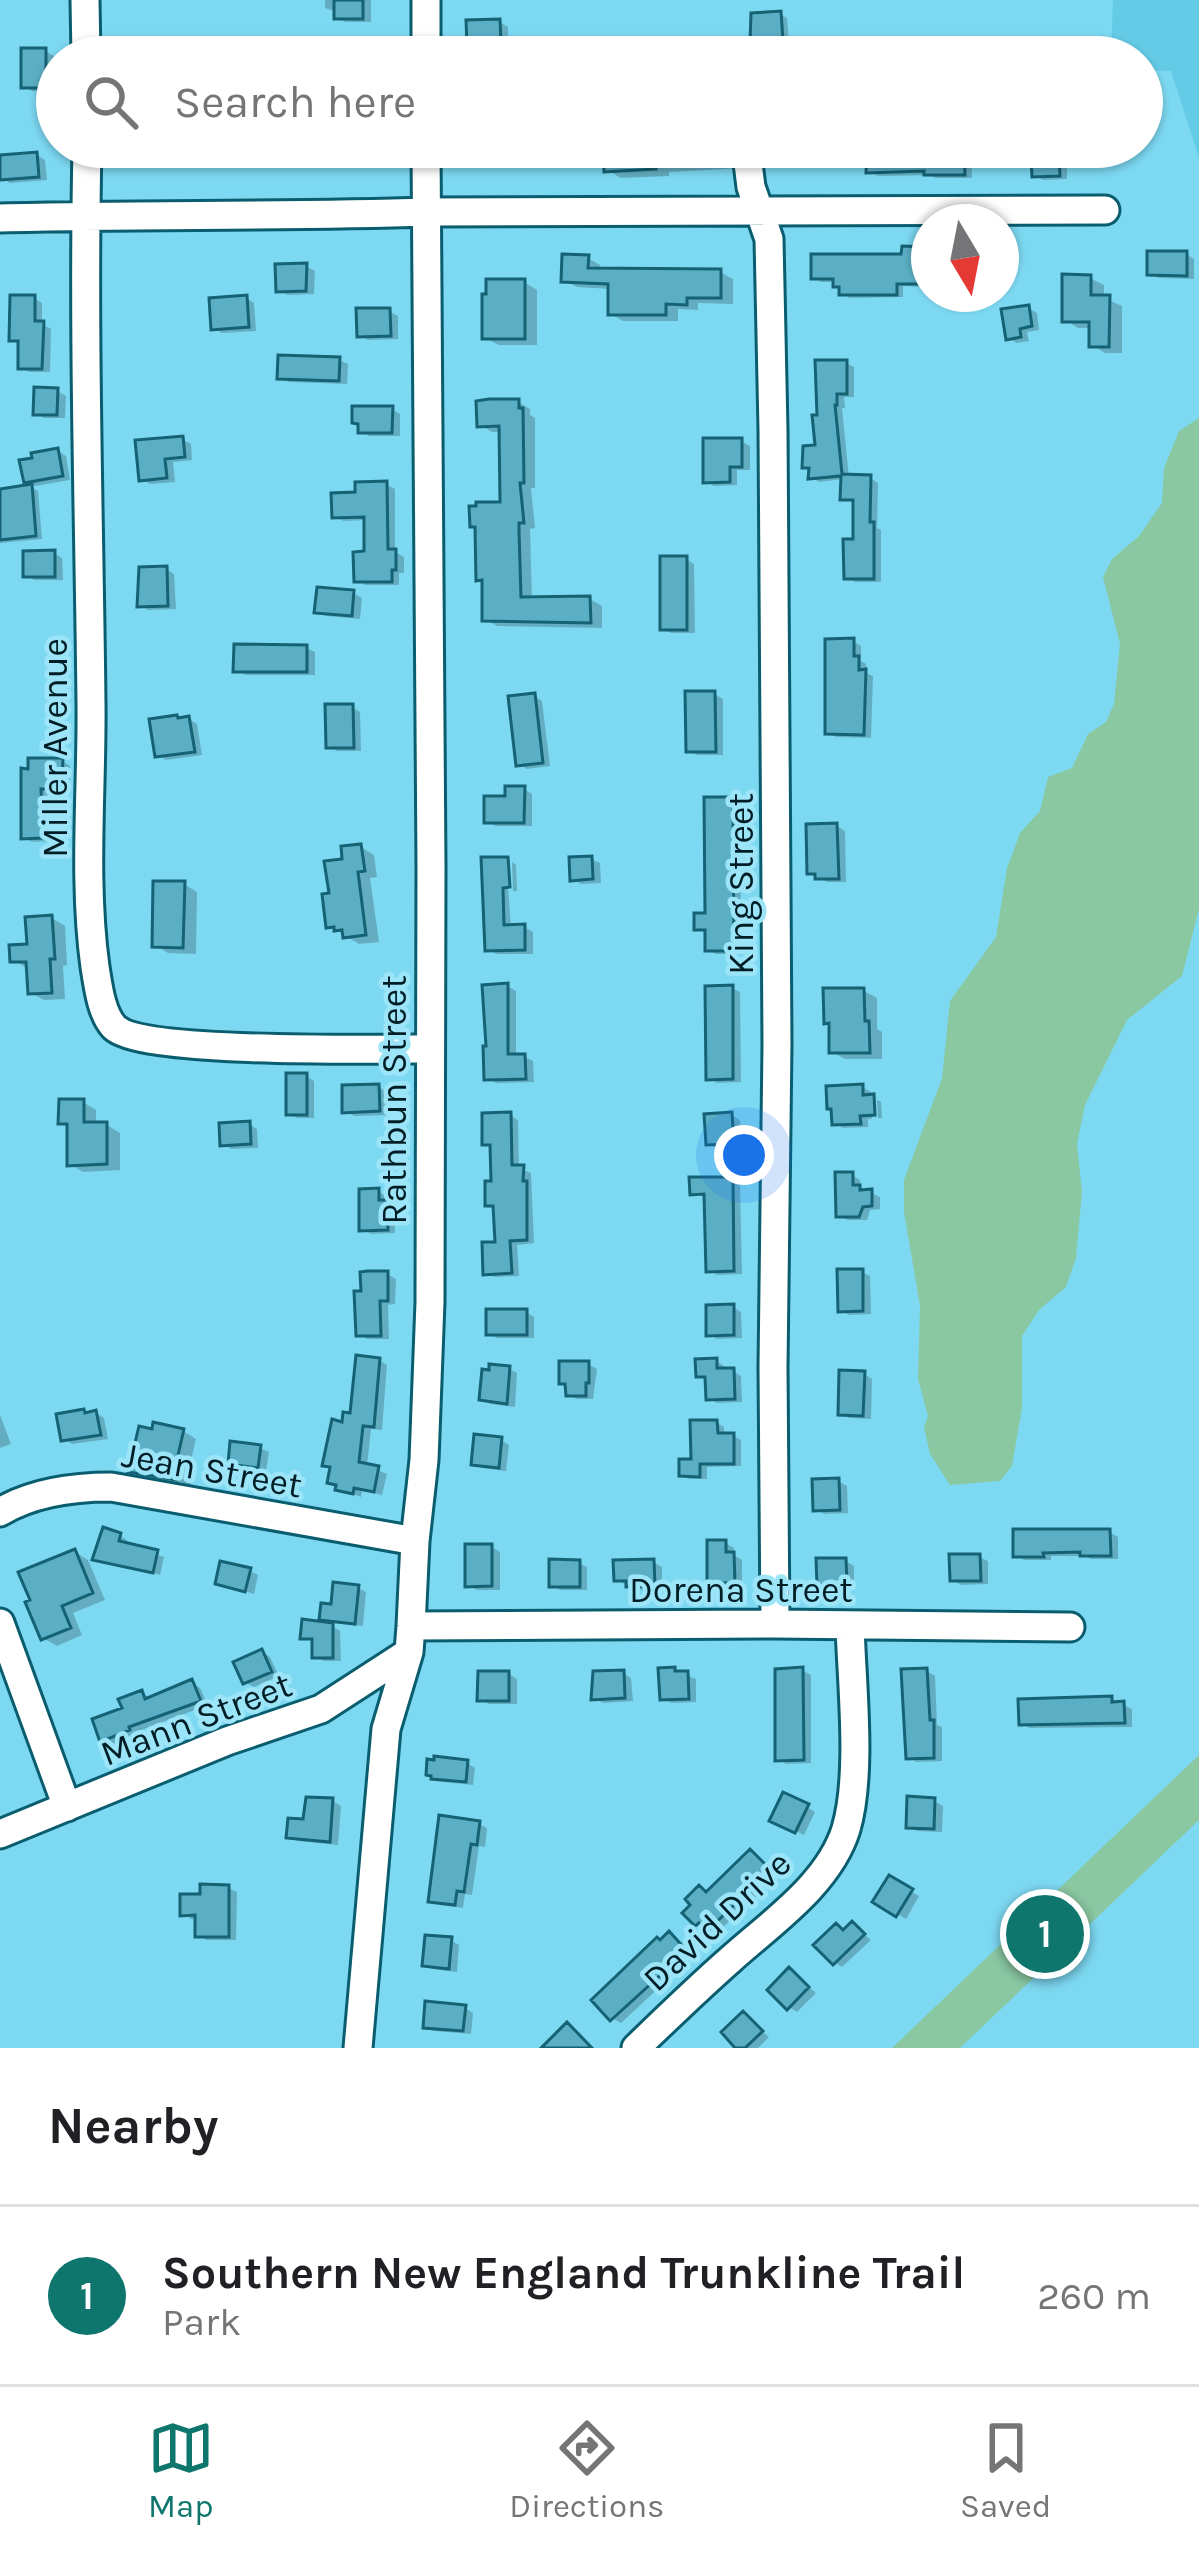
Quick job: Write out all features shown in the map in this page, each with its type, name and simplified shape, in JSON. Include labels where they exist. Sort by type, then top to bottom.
[{"type":"street","points":[[85,0],[86,36]]},
{"type":"street","points":[[426,0],[426,36]]},
{"type":"street","name":"Miller Avenue","points":[[87,168],[92,912],[104,1010],[113,1026],[126,1035],[146,1039],[255,1048],[430,1049]]},
{"type":"street","name":"Rathbun Street","points":[[358,2048],[386,1729],[410,1639],[430,1302],[426,168]]},
{"type":"street","name":"King Street","points":[[749,168],[769,239],[774,454],[775,1624]]},
{"type":"street","points":[[0,218],[1105,210]]},
{"type":"street","name":"Jean Street","points":[[0,1512],[22,1499],[111,1487],[415,1541]]},
{"type":"street","points":[[0,1623],[68,1808]]},
{"type":"street","name":"Dorena Street","points":[[410,1639],[775,1624],[1070,1627]]},
{"type":"street","name":"David Drive","points":[[636,2048],[794,1902],[837,1852],[852,1798],[850,1627]]},
{"type":"street","name":"Mann Street","points":[[0,1834],[321,1708],[410,1639]]},
{"type":"shaded area","points":[[1113,0],[1199,0],[1199,158],[1171,71],[1163,71],[1163,36],[1112,36]]},
{"type":"green space","points":[[1199,418],[1199,909],[1182,976],[1127,1020],[1085,1105],[1077,1144],[1082,1192],[1076,1258],[1066,1287],[1039,1310],[1022,1336],[1022,1408],[1012,1466],[1000,1481],[950,1485],[930,1454],[924,1427],[928,1416],[918,1379],[920,1306],[904,1212],[904,1180],[942,1078],[950,1001],[996,937],[1007,868],[1020,833],[1040,811],[1048,777],[1072,768],[1088,734],[1106,722],[1114,704],[1120,644],[1103,577],[1112,559],[1139,536],[1162,503],[1164,468],[1179,431]]},
{"type":"green space","points":[[1199,1755],[1199,1820],[960,2048],[892,2048]]},
{"type":"building","points":[[334,0],[363,0],[363,19],[334,19]]},
{"type":"building","points":[[781,11],[783,36],[750,36],[751,13]]},
{"type":"building","points":[[500,19],[501,36],[467,36],[466,20]]},
{"type":"building","points":[[21,48],[36,48],[36,88],[21,88]]},
{"type":"building","points":[[36,152],[39,177],[0,180],[0,155]]},
{"type":"building","points":[[604,168],[656,168],[656,169],[604,172]]},
{"type":"building","points":[[866,168],[965,168],[965,175],[924,175],[924,171],[866,173]]},
{"type":"building","points":[[1032,168],[1060,168],[1060,176],[1032,177]]},
{"type":"building","points":[[902,246],[911,246],[911,284],[897,284],[897,295],[839,295],[833,279],[811,279],[811,254],[901,254]]},
{"type":"building","points":[[1147,251],[1187,251],[1187,276],[1147,275]]},
{"type":"building","points":[[562,254],[589,255],[588,268],[721,269],[721,298],[687,298],[687,305],[666,304],[666,315],[608,315],[608,284],[561,282]]},
{"type":"building","points":[[307,263],[306,291],[276,292],[275,264]]},
{"type":"building","points":[[1062,274],[1091,275],[1091,295],[1110,295],[1109,347],[1089,347],[1089,322],[1062,322]]},
{"type":"building","points":[[486,279],[525,279],[525,339],[482,339]]},
{"type":"building","points":[[10,295],[35,295],[35,321],[44,321],[42,369],[18,369],[18,341],[9,341]]},
{"type":"building","points":[[247,295],[249,327],[211,330],[209,298]]},
{"type":"building","points":[[1029,305],[1032,326],[1020,329],[1021,337],[1006,340],[1001,312],[1019,312],[1019,306]]},
{"type":"building","points":[[356,308],[390,308],[391,336],[357,337]]},
{"type":"building","points":[[278,355],[340,357],[339,381],[277,379]]},
{"type":"building","points":[[815,360],[847,360],[847,394],[837,394],[835,405],[842,474],[871,475],[874,579],[844,579],[843,539],[853,539],[853,500],[840,500],[841,476],[808,479],[809,468],[802,468],[803,446],[815,445]]},
{"type":"building","points":[[34,387],[58,388],[57,415],[33,415]]},
{"type":"building","points":[[519,399],[519,408],[523,408],[521,597],[590,596],[591,623],[482,621],[482,580],[476,581],[475,527],[470,527],[469,506],[500,502],[499,426],[477,427],[476,401]]},
{"type":"building","points":[[352,406],[393,406],[392,433],[358,433],[358,424],[352,423]]},
{"type":"building","points":[[183,436],[185,457],[165,459],[167,478],[139,481],[135,440]]},
{"type":"building","points":[[703,438],[742,438],[742,467],[730,467],[730,482],[703,483]]},
{"type":"building","points":[[58,448],[63,476],[24,483],[19,460]]},
{"type":"building","points":[[387,481],[388,549],[396,549],[396,570],[392,570],[392,582],[354,582],[353,552],[364,551],[364,517],[332,518],[331,493],[355,492],[355,482]]},
{"type":"building","points":[[32,484],[36,536],[0,540],[0,489]]},
{"type":"building","points":[[55,550],[55,577],[23,577],[23,551]]},
{"type":"building","points":[[660,556],[687,556],[687,630],[660,630]]},
{"type":"building","points":[[167,566],[168,606],[137,607],[139,567]]},
{"type":"building","points":[[317,587],[354,590],[352,616],[314,613]]},
{"type":"building","points":[[854,638],[859,670],[866,669],[864,735],[825,734],[825,639]]},
{"type":"building","points":[[234,644],[307,645],[307,672],[233,672]]},
{"type":"building","points":[[685,691],[715,691],[716,752],[686,752]]},
{"type":"building","points":[[535,693],[543,763],[516,766],[508,696]]},
{"type":"building","points":[[325,704],[353,704],[354,748],[326,748]]},
{"type":"building","points":[[189,716],[195,752],[155,757],[149,719]]},
{"type":"building","points":[[28,758],[63,758],[59,789],[41,789],[43,838],[21,839],[21,768],[28,769]]},
{"type":"building","points":[[505,786],[525,786],[524,823],[484,823],[484,796],[505,796]]},
{"type":"building","points":[[704,797],[733,797],[734,951],[705,951],[705,930],[694,930],[694,913],[705,913]]},
{"type":"building","points":[[837,823],[839,879],[815,879],[815,874],[807,874],[806,824]]},
{"type":"building","points":[[361,844],[365,871],[358,872],[366,935],[343,938],[342,930],[326,928],[322,894],[329,893],[324,861],[342,859],[341,846]]},
{"type":"building","points":[[592,856],[593,879],[570,881],[569,857]]},
{"type":"building","points":[[481,857],[508,857],[510,887],[503,888],[504,925],[525,924],[525,950],[485,951]]},
{"type":"building","points":[[153,881],[185,881],[183,948],[152,947]]},
{"type":"building","points":[[52,915],[52,993],[28,994],[26,962],[10,962],[9,945],[27,944],[25,917]]},
{"type":"building","points":[[508,983],[508,1054],[525,1054],[526,1079],[484,1080],[482,985]]},
{"type":"building","points":[[733,985],[733,1079],[706,1080],[705,986]]},
{"type":"building","points":[[823,988],[864,988],[870,1053],[829,1053]]},
{"type":"building","points":[[286,1073],[307,1073],[307,1115],[286,1115]]},
{"type":"building","points":[[379,1084],[380,1111],[342,1113],[342,1085]]},
{"type":"building","points":[[863,1084],[863,1095],[874,1094],[875,1115],[860,1116],[861,1124],[832,1125],[826,1086]]},
{"type":"building","points":[[59,1099],[84,1099],[84,1122],[107,1122],[107,1164],[67,1166],[67,1124],[58,1124]]},
{"type":"building","points":[[511,1112],[512,1165],[524,1165],[523,1181],[527,1181],[527,1240],[510,1241],[512,1273],[483,1275],[482,1242],[495,1242],[493,1206],[485,1206],[485,1181],[491,1181],[490,1145],[482,1145],[482,1113]]},
{"type":"building","points":[[732,1112],[734,1144],[706,1145],[704,1114]]},
{"type":"building","points":[[250,1121],[251,1144],[220,1146],[219,1123]]},
{"type":"building","points":[[835,1172],[853,1172],[853,1185],[872,1189],[872,1206],[863,1207],[859,1217],[836,1217]]},
{"type":"building","points":[[689,1177],[733,1177],[734,1271],[706,1272],[704,1194],[690,1195]]},
{"type":"building","points":[[379,1188],[379,1200],[387,1200],[388,1230],[359,1231],[359,1189]]},
{"type":"building","points":[[837,1269],[863,1269],[863,1311],[838,1312]]},
{"type":"building","points":[[388,1271],[388,1301],[380,1301],[381,1336],[356,1336],[354,1291],[361,1291],[360,1272]]},
{"type":"building","points":[[734,1304],[734,1335],[706,1336],[706,1305]]},
{"type":"building","points":[[486,1309],[527,1309],[527,1335],[486,1335]]},
{"type":"building","points":[[356,1355],[380,1358],[374,1427],[363,1426],[359,1462],[379,1466],[374,1492],[354,1488],[353,1494],[327,1483],[330,1467],[322,1466],[332,1419],[342,1422],[343,1412],[350,1413]]},
{"type":"building","points":[[717,1358],[717,1368],[734,1368],[735,1399],[706,1400],[705,1377],[696,1377],[695,1359]]},
{"type":"building","points":[[559,1361],[589,1361],[586,1396],[566,1396],[565,1384],[559,1384]]},
{"type":"building","points":[[489,1364],[510,1366],[507,1404],[479,1400],[482,1369],[489,1370]]},
{"type":"building","points":[[839,1370],[865,1371],[863,1416],[838,1415]]},
{"type":"building","points":[[84,1409],[85,1413],[96,1410],[101,1435],[61,1441],[56,1414]]},
{"type":"building","points":[[690,1420],[717,1420],[718,1433],[734,1433],[734,1464],[700,1464],[700,1477],[679,1476],[679,1459],[691,1459]]},
{"type":"building","points":[[153,1422],[184,1429],[177,1480],[128,1472],[139,1426],[152,1429]]},
{"type":"building","points":[[474,1434],[502,1437],[499,1468],[471,1465]]},
{"type":"building","points":[[230,1441],[261,1445],[258,1468],[228,1464]]},
{"type":"building","points":[[839,1478],[840,1510],[813,1511],[812,1479]]},
{"type":"building","points":[[103,1527],[121,1533],[119,1541],[158,1550],[153,1573],[92,1560]]},
{"type":"building","points":[[1013,1529],[1110,1529],[1111,1556],[1080,1556],[1080,1552],[1013,1557]]},
{"type":"building","points":[[707,1540],[726,1540],[726,1552],[734,1552],[735,1583],[707,1583]]},
{"type":"building","points":[[465,1544],[492,1544],[492,1586],[465,1587]]},
{"type":"building","points":[[75,1549],[93,1593],[62,1606],[71,1628],[41,1640],[18,1572]]},
{"type":"building","points":[[949,1554],[980,1554],[981,1581],[950,1581]]},
{"type":"building","points":[[816,1558],[846,1558],[847,1585],[817,1585]]},
{"type":"building","points":[[549,1559],[580,1560],[580,1587],[549,1587]]},
{"type":"building","points":[[654,1559],[655,1586],[626,1587],[626,1581],[614,1581],[613,1560]]},
{"type":"building","points":[[220,1561],[251,1568],[245,1592],[215,1584]]},
{"type":"building","points":[[333,1582],[359,1585],[355,1624],[319,1620],[321,1603],[331,1604]]},
{"type":"building","points":[[302,1619],[333,1623],[333,1658],[312,1658],[312,1639],[300,1639]]},
{"type":"building","points":[[262,1649],[272,1672],[243,1684],[233,1662]]},
{"type":"building","points":[[675,1667],[675,1671],[688,1671],[689,1699],[660,1700],[658,1668]]},
{"type":"building","points":[[803,1667],[804,1760],[775,1761],[775,1669]]},
{"type":"building","points":[[927,1668],[934,1758],[906,1759],[901,1669]]},
{"type":"building","points":[[624,1670],[625,1698],[591,1700],[593,1671]]},
{"type":"building","points":[[478,1671],[509,1671],[509,1701],[477,1701]]},
{"type":"building","points":[[192,1679],[201,1701],[100,1742],[92,1719],[122,1708],[118,1699],[142,1690],[145,1699]]},
{"type":"building","points":[[1112,1696],[1112,1702],[1124,1701],[1125,1723],[1019,1725],[1018,1699]]},
{"type":"building","points":[[434,1756],[468,1760],[466,1782],[426,1775],[427,1759],[434,1760]]},
{"type":"building","points":[[783,1792],[809,1804],[795,1833],[769,1821]]},
{"type":"building","points":[[907,1796],[935,1798],[934,1829],[906,1828]]},
{"type":"building","points":[[306,1797],[333,1798],[330,1842],[286,1838],[288,1818],[303,1819]]},
{"type":"building","points":[[439,1815],[480,1821],[477,1845],[471,1844],[464,1892],[457,1891],[455,1905],[428,1902]]},
{"type":"building","points":[[750,1849],[771,1870],[707,1931],[699,1923],[695,1926],[682,1913],[690,1905],[685,1899],[699,1885],[706,1892]]},
{"type":"building","points":[[889,1875],[913,1889],[896,1917],[872,1902]]},
{"type":"building","points":[[200,1884],[229,1885],[229,1937],[195,1937],[195,1915],[180,1916],[180,1894],[200,1894]]},
{"type":"building","points":[[852,1921],[865,1934],[833,1965],[813,1945],[836,1923],[843,1930]]},
{"type":"building","points":[[669,1931],[687,1951],[610,2021],[591,2000]]},
{"type":"building","points":[[425,1935],[452,1937],[449,1969],[422,1966]]},
{"type":"building","points":[[789,1967],[809,1987],[787,2010],[767,1990]]},
{"type":"building","points":[[425,2001],[466,2005],[463,2031],[423,2028]]},
{"type":"building","points":[[743,2011],[763,2031],[745,2048],[735,2048],[721,2032]]},
{"type":"building","points":[[567,2022],[592,2048],[541,2048]]},
{"type":"place","name":"Southern New England Trunkline Trail","points":[[1045,1934]]}]
